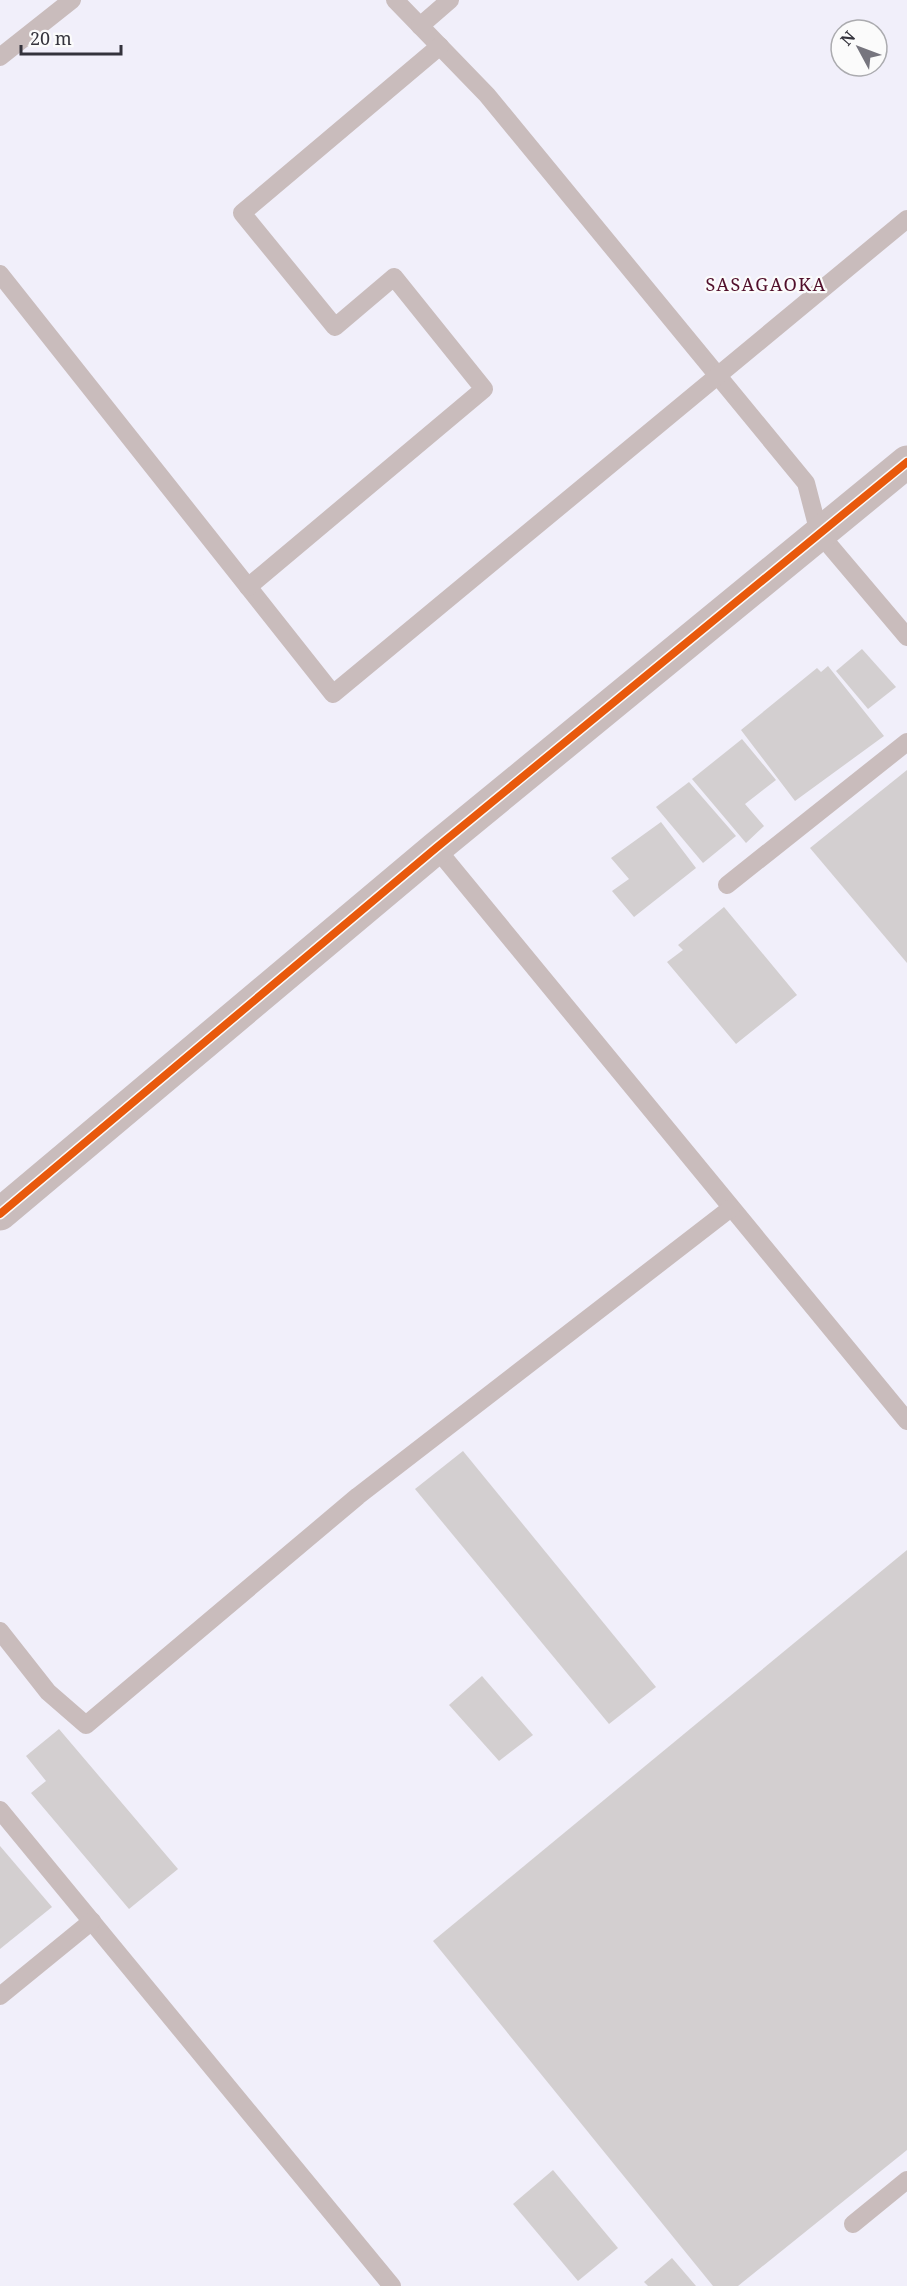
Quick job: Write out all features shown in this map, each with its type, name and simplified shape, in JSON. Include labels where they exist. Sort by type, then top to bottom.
[{"type":"street","points":[[0,1214],[436,848],[907,462]]},
{"type":"lane","points":[[0,57],[72,0]]},
{"type":"lane","points":[[395,0],[487,95],[806,483],[819,533],[907,637]]},
{"type":"lane","points":[[420,26],[450,0]]},
{"type":"lane","points":[[248,587],[484,388],[394,277],[335,327],[242,213],[440,46]]},
{"type":"lane","points":[[0,274],[333,694],[907,219]]},
{"type":"lane","points":[[727,885],[907,742]]},
{"type":"lane","points":[[436,848],[907,1421]]},
{"type":"lane","points":[[0,1631],[48,1692],[86,1725],[358,1496],[731,1208]]},
{"type":"lane","points":[[0,1810],[392,2286]]},
{"type":"lane","points":[[0,1996],[92,1921]]},
{"type":"lane","points":[[853,2224],[907,2180]]},
{"type":"building","points":[[862,649],[896,687],[868,709],[836,671]]},
{"type":"building","points":[[828,666],[884,736],[795,801],[741,730],[817,668],[821,672]]},
{"type":"building","points":[[742,739],[776,780],[745,804],[764,826],[746,843],[692,779]]},
{"type":"building","points":[[907,770],[907,963],[810,848]]},
{"type":"building","points":[[689,782],[736,836],[703,863],[656,807]]},
{"type":"building","points":[[661,822],[696,868],[634,917],[612,891],[629,879],[611,858]]},
{"type":"building","points":[[724,907],[797,995],[736,1044],[667,962],[683,950],[678,945]]},
{"type":"building","points":[[463,1451],[656,1687],[609,1724],[415,1489]]},
{"type":"building","points":[[907,1550],[907,2150],[738,2286],[713,2286],[433,1941]]},
{"type":"building","points":[[482,1676],[533,1735],[499,1761],[449,1705]]},
{"type":"building","points":[[59,1729],[178,1869],[129,1909],[31,1793],[46,1781],[26,1756]]},
{"type":"building","points":[[0,1846],[52,1907],[0,1949]]},
{"type":"building","points":[[553,2170],[618,2248],[578,2281],[513,2204]]},
{"type":"building","points":[[672,2258],[696,2286],[648,2286],[644,2282]]},
{"type":"cycle path","points":[[0,1214],[436,848],[907,462]]},
{"type":"district","name":"SASAGAOKA","points":[[766,284]]}]
